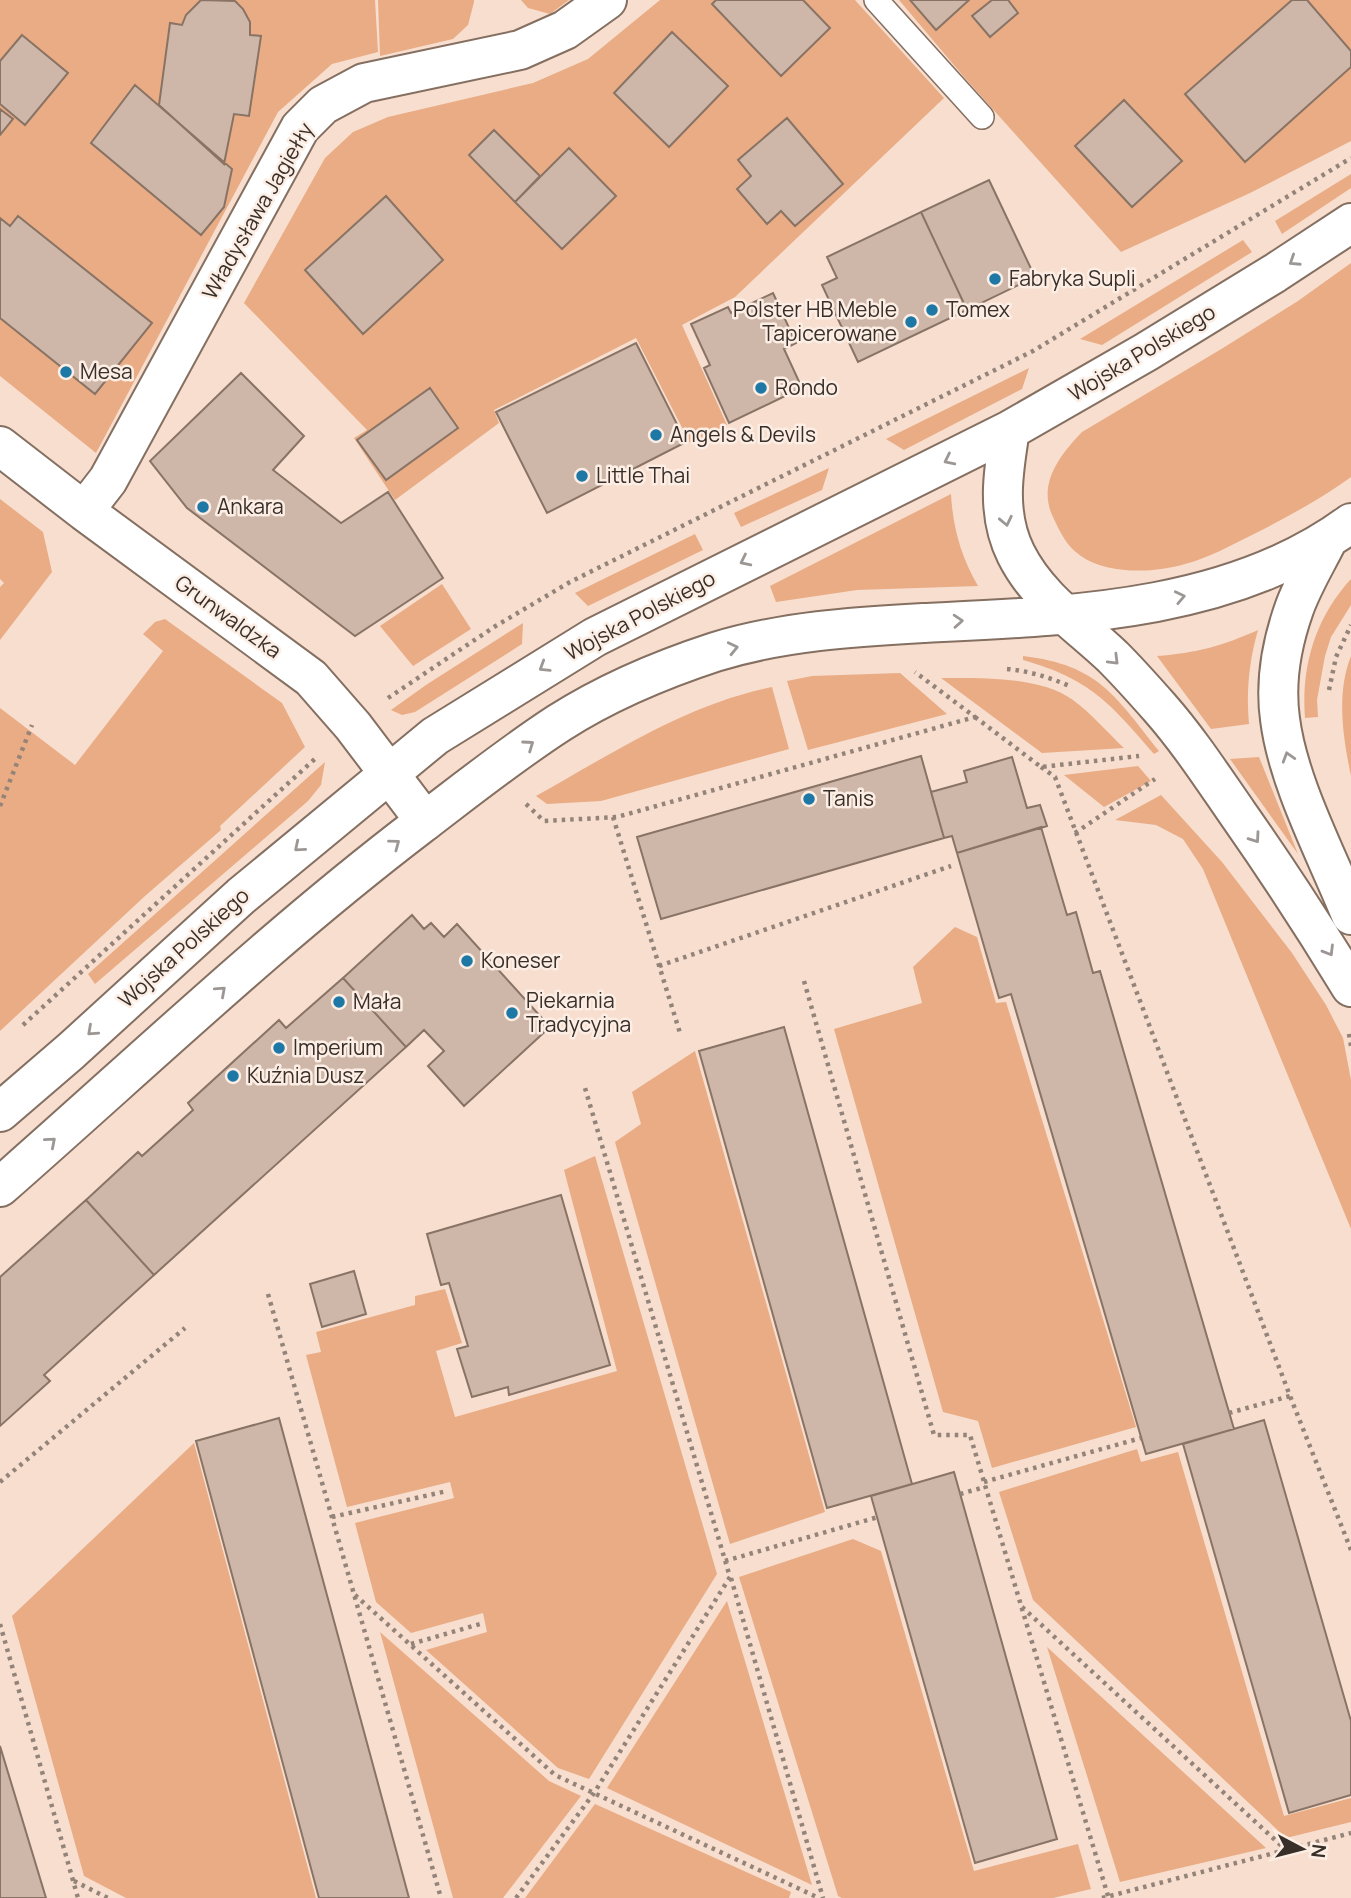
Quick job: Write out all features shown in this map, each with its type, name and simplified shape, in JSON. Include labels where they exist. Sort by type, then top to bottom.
[{"type":"street","name":"Władysława Jagiełły","points":[[84,512],[108,480],[300,128],[323,105],[364,83],[520,50],[565,30],[607,0]]},
{"type":"street","name":"Wojska Polskiego","points":[[0,1112],[241,896],[388,772],[435,736],[594,637],[1010,430],[1146,352],[1276,273],[1351,223]]},
{"type":"street","points":[[1010,430],[1001,480],[1004,519],[1014,551],[1029,579],[1112,657],[1161,709],[1196,753],[1307,915],[1351,988]]},
{"type":"street","name":"Grunwaldzka","points":[[0,446],[84,512],[311,678],[353,726],[425,821]]},
{"type":"street","points":[[0,1187],[365,866],[561,722],[631,687],[718,652],[799,633],[1135,607],[1205,592],[1258,572],[1339,532]]},
{"type":"street","points":[[1339,532],[1295,608],[1283,652],[1278,690],[1279,716],[1290,765],[1351,915]]},
{"type":"lane","points":[[876,0],[982,117]]},
{"type":"path","points":[[20,1029],[99,954],[353,726],[387,699],[494,627],[570,582],[1033,351],[1351,158]]},
{"type":"path","points":[[1329,702],[1336,657],[1351,625]]},
{"type":"path","points":[[920,666],[907,665],[1055,777],[1351,1550]]},
{"type":"path","points":[[997,668],[1022,670],[1074,687]]},
{"type":"path","points":[[517,797],[544,821],[613,817],[975,717]]},
{"type":"path","points":[[0,806],[32,726]]},
{"type":"path","points":[[1041,767],[1142,755],[1133,746]]},
{"type":"path","points":[[1075,833],[1159,777]]},
{"type":"path","points":[[613,817],[680,1033]]},
{"type":"path","points":[[659,966],[951,866]]},
{"type":"path","points":[[804,981],[934,1435],[970,1435],[1108,1896]]},
{"type":"path","points":[[1348,1031],[1351,1046]]},
{"type":"path","points":[[585,1088],[730,1577],[821,1898]]},
{"type":"path","points":[[268,1294],[441,1898]]},
{"type":"path","points":[[0,1482],[185,1328]]},
{"type":"path","points":[[1229,1413],[1290,1396]]},
{"type":"path","points":[[960,1494],[1141,1438]]},
{"type":"path","points":[[332,1517],[447,1490]]},
{"type":"path","points":[[725,1561],[878,1517]]},
{"type":"path","points":[[516,1898],[594,1793],[730,1577]]},
{"type":"path","points":[[354,1594],[555,1775],[821,1898]]},
{"type":"path","points":[[1020,1605],[1286,1850]]},
{"type":"path","points":[[0,1624],[78,1898]]},
{"type":"path","points":[[411,1644],[480,1625]]},
{"type":"path","points":[[1101,1898],[1351,1833]]},
{"type":"path","points":[[73,1881],[108,1898]]},
{"type":"shaded area","points":[[0,0],[375,0],[378,52],[332,64],[278,112],[96,453],[0,376]]},
{"type":"shaded area","points":[[378,0],[474,2],[468,25],[453,39],[380,56]]},
{"type":"shaded area","points":[[521,0],[569,0],[550,14],[528,8]]},
{"type":"shaded area","points":[[660,0],[855,0],[944,98],[735,297],[682,325],[727,425],[690,443],[636,338],[494,410],[499,423],[395,500],[354,438],[367,430],[244,303],[325,158],[353,132],[388,117],[533,83],[588,59]]},
{"type":"shaded area","points":[[899,0],[1351,0],[1351,141],[1250,193],[1121,252],[964,77]]},
{"type":"shaded area","points":[[1351,174],[1351,188],[1282,234],[1275,221]]},
{"type":"shaded area","points":[[1243,240],[1252,252],[1102,345],[1080,339]]},
{"type":"shaded area","points":[[1351,263],[1351,477],[1266,528],[1211,555],[1185,564],[1160,569],[1118,569],[1092,562],[1072,548],[1053,517],[1048,493],[1049,482],[1059,460],[1082,432],[1298,301]]},
{"type":"shaded area","points":[[1029,368],[1022,389],[904,450],[886,439]]},
{"type":"shaded area","points":[[829,468],[822,490],[741,527],[734,513]]},
{"type":"shaded area","points":[[951,494],[959,542],[978,586],[857,590],[776,602],[770,586]]},
{"type":"shaded area","points":[[0,499],[43,532],[52,572],[0,640],[0,587],[4,583],[0,579]]},
{"type":"shaded area","points":[[695,534],[703,550],[588,606],[575,593]]},
{"type":"shaded area","points":[[1351,579],[1351,605],[1331,637],[1325,656],[1317,700],[1318,717],[1305,718],[1305,680],[1313,644],[1328,610]]},
{"type":"shaded area","points":[[442,584],[471,629],[413,666],[380,626]]},
{"type":"shaded area","points":[[165,619],[282,703],[305,747],[220,826],[221,830],[145,896],[0,1031],[0,708],[75,765],[163,651],[143,634],[155,622]]},
{"type":"shaded area","points":[[523,623],[522,644],[415,712],[402,715],[391,710],[426,685]]},
{"type":"shaded area","points":[[1258,630],[1249,677],[1249,724],[1211,729],[1157,656],[1209,648]]},
{"type":"shaded area","points":[[1023,656],[1070,667],[1103,686],[1130,714],[1159,751],[1154,754],[1097,695],[1066,676],[1023,660]]},
{"type":"shaded area","points":[[1351,656],[1351,776],[1342,700]]},
{"type":"shaded area","points":[[900,673],[947,714],[808,750],[787,681],[812,676]]},
{"type":"shaded area","points":[[941,678],[1009,680],[1044,686],[1073,700],[1124,748],[1042,753]]},
{"type":"shaded area","points":[[772,687],[789,749],[601,801],[547,804],[536,796],[680,718],[710,705]]},
{"type":"shaded area","points":[[1259,757],[1298,854],[1230,759]]},
{"type":"shaded area","points":[[325,762],[321,785],[308,801],[95,984],[88,974]]},
{"type":"shaded area","points":[[1138,766],[1151,781],[1104,807],[1064,775]]},
{"type":"shaded area","points":[[1161,795],[1222,862],[1292,953],[1326,1005],[1343,1038],[1351,1080],[1351,1229],[1203,869],[1183,839],[1156,825],[1115,820]]},
{"type":"shaded area","points":[[955,927],[977,937],[996,1003],[1006,1002],[1136,1427],[992,1468],[978,1421],[943,1412],[834,1029],[922,1003],[913,967]]},
{"type":"shaded area","points":[[695,1051],[825,1512],[730,1544],[615,1142],[641,1124],[632,1092]]},
{"type":"shaded area","points":[[595,1156],[717,1574],[589,1779],[558,1768],[426,1650],[487,1632],[483,1613],[411,1633],[376,1602],[355,1523],[454,1498],[450,1482],[347,1507],[306,1355],[321,1352],[316,1332],[415,1305],[415,1296],[445,1289],[462,1343],[436,1351],[455,1417],[617,1371],[564,1170]]},
{"type":"shaded area","points":[[194,1443],[316,1898],[126,1898],[84,1876],[12,1616]]},
{"type":"shaded area","points":[[1137,1449],[1141,1462],[1178,1452],[1284,1816],[1351,1798],[1351,1822],[1286,1838],[1033,1600],[999,1492]]},
{"type":"shaded area","points":[[853,1539],[881,1551],[974,1871],[1078,1844],[1091,1889],[1053,1898],[838,1896],[739,1577]]},
{"type":"shaded area","points":[[727,1601],[812,1885],[607,1788]]},
{"type":"shaded area","points":[[380,1632],[549,1781],[581,1796],[503,1898],[453,1898]]},
{"type":"shaded area","points":[[1047,1647],[1266,1848],[1120,1882]]},
{"type":"shaded area","points":[[595,1804],[791,1892],[789,1898],[525,1898]]},
{"type":"building","points":[[201,0],[235,1],[250,22],[250,35],[261,36],[249,116],[234,114],[224,164],[159,105],[170,23],[182,25],[186,15]]},
{"type":"building","points":[[716,0],[803,0],[830,28],[781,76],[712,4]]},
{"type":"building","points":[[910,0],[969,0],[936,30]]},
{"type":"building","points":[[992,0],[1008,0],[1018,13],[990,37],[972,16]]},
{"type":"building","points":[[1292,0],[1307,0],[1351,51],[1351,67],[1245,162],[1185,94]]},
{"type":"building","points":[[672,32],[728,86],[669,147],[614,93]]},
{"type":"building","points":[[22,35],[68,73],[25,125],[0,104],[0,61]]},
{"type":"building","points":[[135,85],[232,169],[224,207],[201,235],[91,143]]},
{"type":"building","points":[[1124,100],[1182,161],[1132,207],[1075,146]]},
{"type":"building","points":[[0,109],[13,119],[0,135]]},
{"type":"building","points":[[787,118],[843,184],[795,226],[781,211],[767,224],[737,189],[751,176],[738,160]]},
{"type":"building","points":[[494,130],[540,176],[515,202],[469,155]]},
{"type":"building","points":[[569,148],[616,196],[562,249],[515,202]]},
{"type":"building","points":[[989,180],[1035,277],[967,310],[921,212]]},
{"type":"building","points":[[386,196],[443,260],[363,334],[305,270]]},
{"type":"building","points":[[921,212],[967,310],[858,362],[822,285],[837,278],[827,257]]},
{"type":"building","points":[[18,216],[152,323],[95,394],[0,318],[0,218],[10,226]]},
{"type":"building","points":[[773,293],[796,343],[784,349],[802,388],[729,423],[704,368],[710,365],[691,324],[728,307],[731,313]]},
{"type":"building","points":[[636,343],[686,442],[547,513],[496,412]]},
{"type":"building","points":[[241,373],[304,436],[273,470],[341,523],[388,492],[443,578],[355,636],[187,508],[150,461]]},
{"type":"building","points":[[430,388],[458,428],[386,480],[357,440]]},
{"type":"building","points":[[921,756],[944,838],[661,919],[637,837]]},
{"type":"building","points":[[1012,757],[1027,808],[1040,805],[1047,826],[957,853],[952,836],[944,838],[931,792],[967,782],[964,771]]},
{"type":"building","points":[[1041,827],[1067,915],[1076,912],[1093,973],[1100,971],[1234,1429],[1146,1454],[1011,994],[999,998],[957,853]]},
{"type":"building","points":[[412,915],[424,929],[431,923],[444,937],[457,924],[550,1027],[464,1106],[428,1066],[444,1051],[424,1030],[406,1047],[343,978]]},
{"type":"building","points":[[343,978],[406,1047],[154,1275],[86,1200],[138,1152],[142,1156],[193,1110],[188,1103],[279,1020],[286,1028]]},
{"type":"building","points":[[784,1027],[912,1484],[827,1508],[699,1051]]},
{"type":"building","points":[[561,1195],[610,1365],[509,1395],[508,1387],[472,1397],[457,1349],[468,1346],[449,1283],[441,1285],[427,1234]]},
{"type":"building","points":[[86,1200],[154,1275],[44,1375],[50,1381],[0,1426],[0,1277]]},
{"type":"building","points":[[354,1271],[366,1314],[322,1327],[310,1284]]},
{"type":"building","points":[[279,1418],[409,1898],[319,1898],[196,1441]]},
{"type":"building","points":[[1264,1420],[1351,1721],[1351,1795],[1289,1813],[1183,1444]]},
{"type":"building","points":[[954,1472],[1057,1839],[975,1863],[871,1496]]},
{"type":"building","points":[[0,1746],[46,1898],[0,1898]]},
{"type":"place","name":"Fabryka Supli","points":[[995,279]]},
{"type":"place","name":"Tomex","points":[[932,310]]},
{"type":"place","name":"Polster HB Meble Tapicerowane","points":[[911,322]]},
{"type":"place","name":"Mesa","points":[[66,372]]},
{"type":"place","name":"Rondo","points":[[761,388]]},
{"type":"place","name":"Angels & Devils","points":[[656,435]]},
{"type":"place","name":"Little Thai","points":[[582,476]]},
{"type":"place","name":"Ankara","points":[[203,507]]},
{"type":"place","name":"Tanis","points":[[809,799]]},
{"type":"place","name":"Koneser","points":[[467,961]]},
{"type":"place","name":"Mała","points":[[339,1002]]},
{"type":"place","name":"Piekarnia Tradycyjna","points":[[512,1013]]},
{"type":"place","name":"Imperium","points":[[279,1048]]},
{"type":"place","name":"Kuźnia Dusz","points":[[233,1076]]}]
